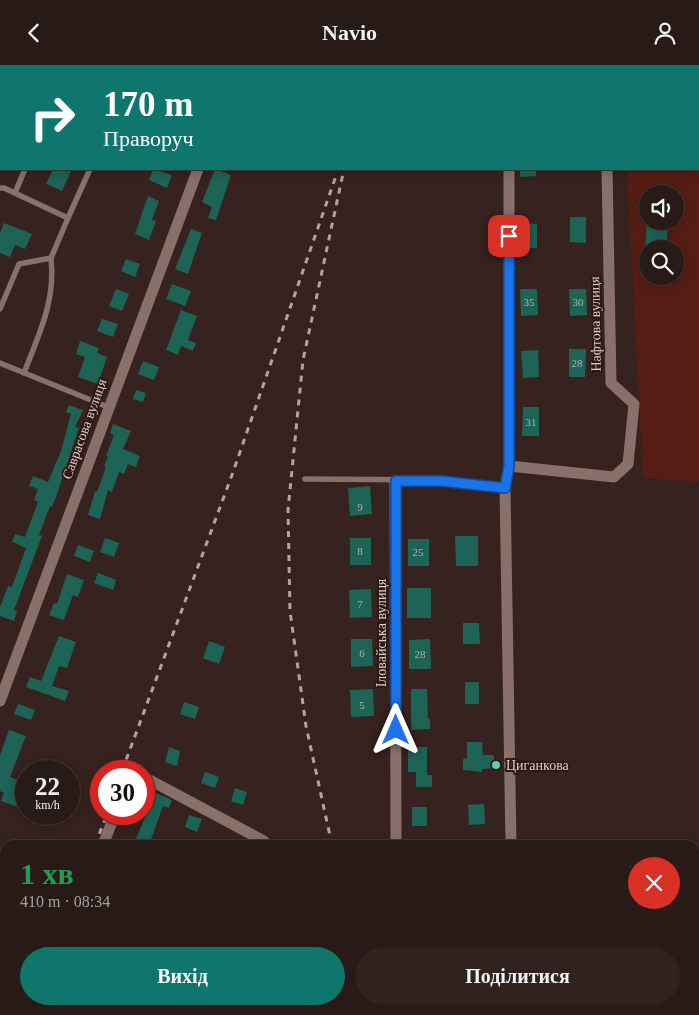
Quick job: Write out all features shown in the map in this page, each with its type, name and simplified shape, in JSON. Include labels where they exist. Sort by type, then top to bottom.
[{"type":"street","name":"Саврасова вулиця","points":[[0,701],[198,170]]},
{"type":"street","points":[[509,170],[509,466],[505,488],[511,840]]},
{"type":"street","name":"Нафтова вулиця","points":[[509,466],[614,477],[628,464],[634,404],[612,383],[607,170]]},
{"type":"street","name":"Іловайська вулиця","points":[[396,481],[396,840]]},
{"type":"street","points":[[155,783],[260,840]]},
{"type":"street","points":[[105,840],[111,825]]},
{"type":"lane","points":[[15,193],[25,170]]},
{"type":"lane","points":[[24,373],[44,324],[54,280],[51,258],[90,170]]},
{"type":"lane","points":[[0,188],[68,218]]},
{"type":"lane","points":[[0,309],[19,265],[51,258]]},
{"type":"lane","points":[[0,363],[108,407]]},
{"type":"lane","points":[[305,479],[441,481],[505,488]]},
{"type":"shaded area","points":[[627,170],[699,170],[699,482],[643,478]]},
{"type":"building","points":[[53,170],[72,170],[62,191],[46,184]]},
{"type":"building","points":[[153,170],[172,175],[167,188],[149,180]]},
{"type":"building","points":[[215,170],[231,175],[216,220],[208,218],[212,207],[202,202]]},
{"type":"building","points":[[520,170],[536,170],[536,176],[520,177]]},
{"type":"building","points":[[148,196],[159,201],[152,220],[156,221],[149,240],[135,234]]},
{"type":"building","points":[[570,217],[586,217],[586,243],[570,242]]},
{"type":"building","points":[[4,223],[32,234],[25,249],[15,245],[10,257],[0,253],[0,233]]},
{"type":"building","points":[[521,223],[537,224],[537,248],[521,248]]},
{"type":"building","points":[[191,229],[202,233],[188,274],[175,269]]},
{"type":"building","points":[[646,230],[667,230],[667,240],[646,240]]},
{"type":"building","points":[[126,259],[140,264],[135,277],[121,271]]},
{"type":"building","points":[[172,284],[191,291],[185,306],[166,299]]},
{"type":"building","points":[[116,289],[129,294],[122,311],[109,306]]},
{"type":"building","points":[[520,289],[537,289],[538,315],[521,316]]},
{"type":"building","points":[[569,289],[586,289],[587,315],[570,316]]},
{"type":"building","points":[[181,310],[197,316],[188,340],[196,343],[193,351],[181,346],[178,355],[166,350]]},
{"type":"building","points":[[102,319],[118,324],[113,337],[97,331]]},
{"type":"building","points":[[80,341],[99,348],[97,353],[107,357],[98,384],[78,377],[85,357],[76,354]]},
{"type":"building","points":[[569,349],[586,349],[585,377],[569,377]]},
{"type":"building","points":[[538,350],[539,377],[523,378],[521,351]]},
{"type":"building","points":[[143,361],[159,367],[154,380],[138,374]]},
{"type":"building","points":[[136,390],[146,393],[143,402],[133,399]]},
{"type":"building","points":[[69,405],[83,410],[75,427],[79,428],[56,497],[52,507],[50,506],[39,535],[42,536],[14,610],[17,611],[14,621],[0,616],[0,607],[8,586],[12,587],[26,548],[12,542],[15,534],[25,537],[38,502],[34,500],[38,489],[29,486],[33,476],[48,482],[61,451],[71,414],[66,412]]},
{"type":"building","points":[[523,407],[539,407],[539,436],[522,436]]},
{"type":"building","points":[[113,424],[131,431],[123,449],[140,456],[136,467],[128,464],[124,474],[119,472],[112,492],[108,490],[100,519],[88,515],[95,491],[97,492],[106,467],[104,466],[108,457],[106,456],[114,435],[110,433]]},
{"type":"building","points":[[370,486],[372,514],[350,516],[348,488]]},
{"type":"building","points":[[455,536],[478,536],[478,566],[456,566]]},
{"type":"building","points":[[105,538],[119,543],[114,557],[100,552]]},
{"type":"building","points":[[350,538],[371,538],[371,565],[350,565]]},
{"type":"building","points":[[408,539],[429,539],[429,566],[408,566]]},
{"type":"building","points":[[78,545],[94,551],[90,562],[74,556]]},
{"type":"building","points":[[98,573],[116,580],[113,590],[94,583]]},
{"type":"building","points":[[67,574],[84,580],[78,597],[73,595],[64,620],[49,615],[54,603],[57,604]]},
{"type":"building","points":[[407,588],[431,588],[431,618],[407,618]]},
{"type":"building","points":[[371,589],[372,617],[350,618],[349,590]]},
{"type":"building","points":[[463,623],[479,623],[480,644],[463,644]]},
{"type":"building","points":[[59,636],[76,642],[67,668],[59,666],[52,686],[69,691],[65,701],[26,687],[30,677],[41,681]]},
{"type":"building","points":[[351,639],[372,639],[373,666],[351,667]]},
{"type":"building","points":[[430,639],[431,669],[409,669],[409,640]]},
{"type":"building","points":[[209,641],[225,647],[219,664],[203,658]]},
{"type":"building","points":[[465,682],[479,682],[479,704],[465,704]]},
{"type":"building","points":[[373,689],[374,716],[351,717],[350,690]]},
{"type":"building","points":[[411,689],[427,689],[430,729],[411,730]]},
{"type":"building","points":[[184,702],[199,707],[195,719],[180,714]]},
{"type":"building","points":[[18,704],[35,710],[31,720],[14,714]]},
{"type":"building","points":[[9,730],[26,736],[15,760],[10,777],[15,779],[15,806],[1,801],[4,793],[0,791],[0,755]]},
{"type":"building","points":[[467,742],[482,742],[483,755],[494,755],[494,768],[482,769],[482,772],[463,770],[463,759],[467,758]]},
{"type":"building","points":[[169,747],[180,751],[177,766],[165,762]]},
{"type":"building","points":[[408,747],[427,747],[427,775],[432,775],[432,787],[416,787],[416,772],[408,772]]},
{"type":"building","points":[[205,772],[219,777],[215,788],[201,783]]},
{"type":"building","points":[[235,788],[247,792],[243,805],[231,801]]},
{"type":"building","points":[[156,793],[172,800],[169,808],[163,806],[151,840],[135,840],[142,825],[155,825]]},
{"type":"building","points":[[484,804],[485,824],[469,825],[468,805]]},
{"type":"building","points":[[412,807],[427,807],[427,826],[412,826]]},
{"type":"building","points":[[189,815],[202,819],[197,832],[185,827]]},
{"type":"railway","points":[[331,840],[306,726],[290,611],[288,510],[303,360],[344,170]]},
{"type":"railway","points":[[126,760],[232,475],[337,173]]},
{"type":"railway","points":[[97,840],[103,825]]},
{"type":"place","name":"Циганкова","points":[[496,765]]},
{"type":"route","points":[[396,730],[396,481],[441,481],[505,488],[509,466],[509,236]]}]
